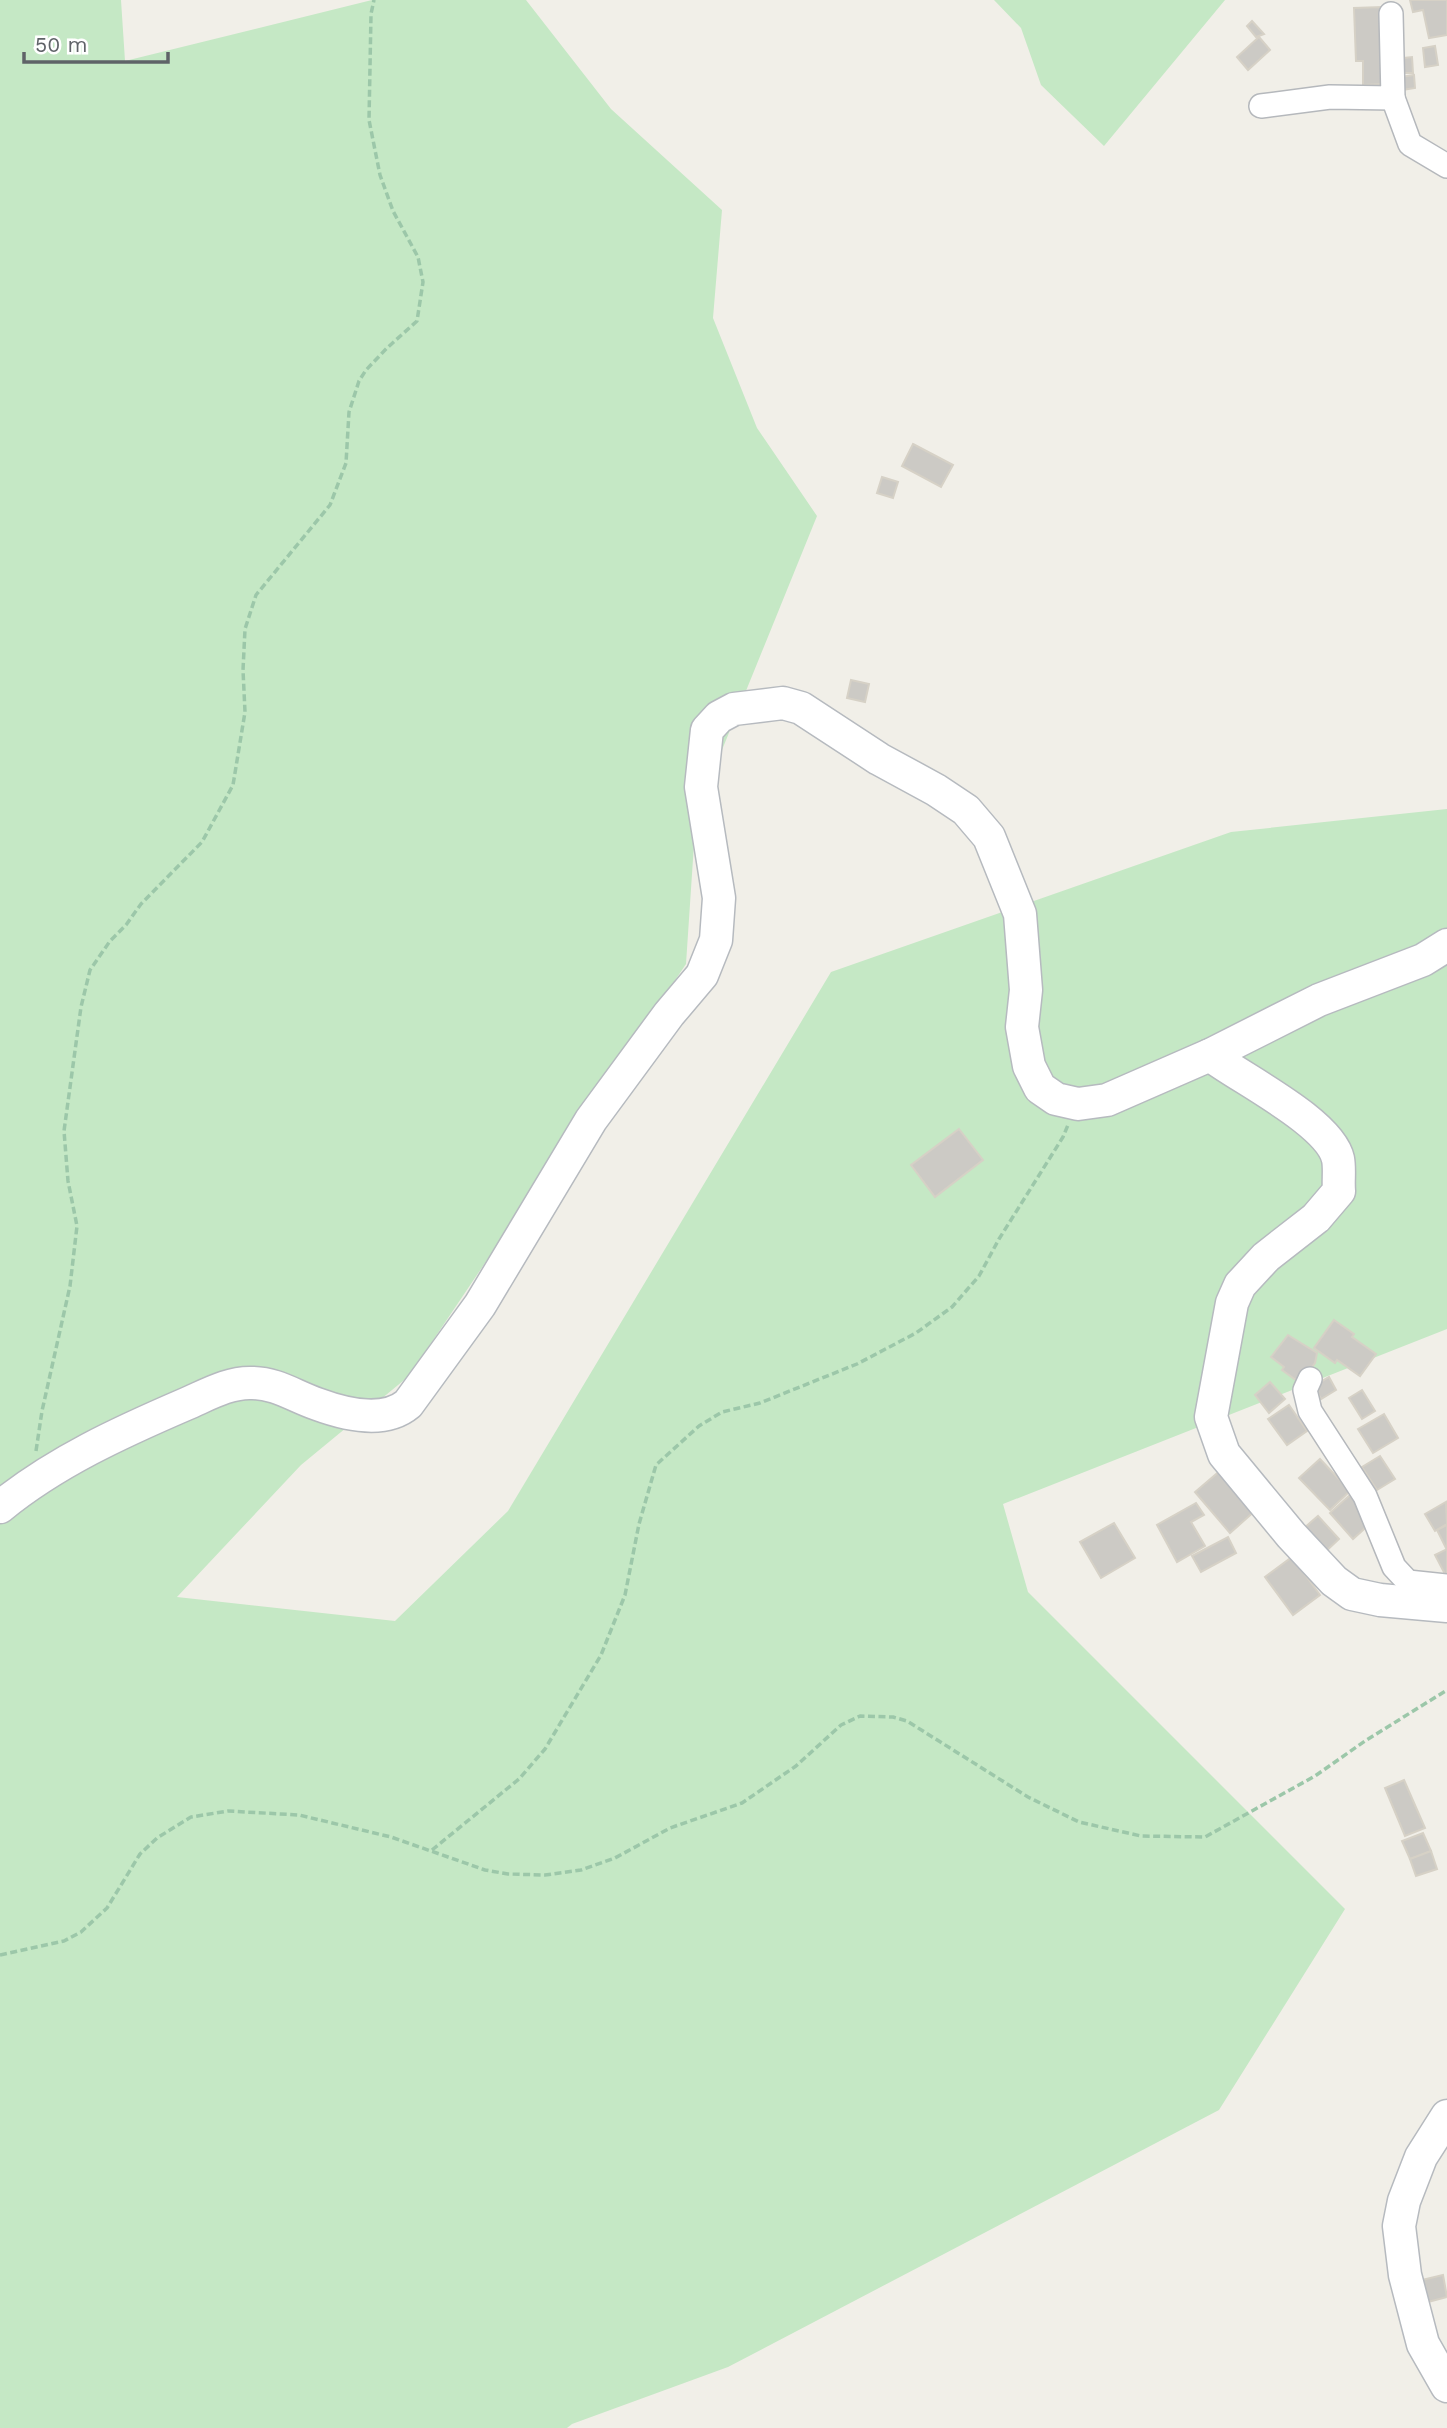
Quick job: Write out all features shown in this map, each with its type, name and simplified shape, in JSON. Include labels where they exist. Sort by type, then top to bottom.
[{"type":"street","points":[[1391,14],[1393,98],[1410,144],[1447,166]]},
{"type":"street","points":[[1261,106],[1329,97],[1393,98]]},
{"type":"street","points":[[0,1507],[54,1468],[225,1387],[249,1382],[270,1384],[318,1405],[363,1415],[389,1415],[399,1412],[408,1404],[480,1305],[591,1120],[669,1014],[702,975],[716,940],[719,898],[701,787],[707,730],[719,717],[734,709],[783,703],[801,708],[879,759],[966,810],[989,837],[1020,914],[1026,990],[1022,1027],[1029,1066],[1040,1088],[1056,1099],[1078,1104],[1107,1100],[1210,1055],[1319,1000],[1423,960],[1447,945]]},
{"type":"street","points":[[1210,1055],[1294,1109],[1321,1131],[1338,1157],[1339,1191],[1316,1219],[1253,1269],[1231,1303],[1211,1416],[1224,1454],[1290,1535],[1335,1581],[1352,1594],[1380,1600],[1447,1606]]},
{"type":"street","points":[[1310,1379],[1305,1390],[1310,1411],[1365,1496],[1394,1567],[1408,1582],[1447,1586]]},
{"type":"street","points":[[1447,2116],[1421,2157],[1404,2201],[1399,2227],[1405,2275],[1423,2344],[1447,2386]]},
{"type":"path","points":[[36,1481],[36,1444],[70,1286],[77,1226],[68,1181],[64,1131],[81,1007],[89,970],[141,904],[202,842],[233,785],[245,712],[245,629],[256,595],[334,497],[346,463],[349,412],[366,369],[417,321],[423,282],[418,257],[393,211],[380,175],[369,120],[370,14],[374,0]]},
{"type":"path","points":[[432,1850],[519,1779],[545,1749],[601,1654],[625,1595],[639,1524],[656,1465],[699,1426],[722,1412],[760,1403],[857,1364],[916,1333],[952,1307],[979,1276],[999,1238],[1063,1137],[1078,1104]]},
{"type":"path","points":[[0,1955],[64,1941],[81,1931],[107,1908],[140,1854],[158,1838],[191,1817],[228,1811],[299,1815],[391,1837],[485,1870],[545,1875],[581,1870],[615,1858],[670,1828],[741,1802],[796,1766],[841,1725],[860,1716],[893,1717],[907,1721],[1028,1797],[1079,1822],[1141,1836],[1205,1838],[1315,1776],[1447,1690]]},
{"type":"green space","points":[[0,0],[121,0],[125,61],[372,0],[526,0],[611,109],[722,210],[713,318],[757,428],[817,516],[696,814],[686,964],[409,1376],[301,1465],[177,1597],[395,1621],[508,1511],[831,972],[1231,832],[1447,809],[1447,1329],[1003,1504],[1028,1592],[1345,1909],[1219,2110],[728,2367],[567,2428],[0,2428]]},
{"type":"green space","points":[[994,0],[1225,0],[1104,146],[1041,85],[1021,28]]},
{"type":"building","points":[[1410,0],[1447,0],[1447,35],[1429,38],[1423,10],[1413,12]]},
{"type":"building","points":[[1382,7],[1385,84],[1363,85],[1363,61],[1356,61],[1354,8]]},
{"type":"building","points":[[1252,21],[1264,34],[1256,37],[1247,26]]},
{"type":"building","points":[[1259,37],[1270,50],[1248,70],[1237,57]]},
{"type":"building","points":[[1435,46],[1438,65],[1425,67],[1423,48]]},
{"type":"building","points":[[1412,57],[1413,73],[1404,73],[1404,58]]},
{"type":"building","points":[[1414,75],[1415,88],[1402,90],[1400,77]]},
{"type":"building","points":[[913,444],[953,465],[941,487],[902,466]]},
{"type":"building","points":[[882,477],[898,482],[893,498],[877,493]]},
{"type":"building","points":[[851,680],[869,684],[865,702],[847,698]]},
{"type":"building","points":[[959,1129],[983,1160],[935,1197],[911,1165]]},
{"type":"building","points":[[1334,1320],[1376,1354],[1360,1376],[1314,1348]]},
{"type":"building","points":[[1288,1335],[1317,1353],[1315,1363],[1300,1383],[1282,1370],[1284,1367],[1271,1357]]},
{"type":"building","points":[[1329,1377],[1336,1390],[1321,1399],[1314,1386]]},
{"type":"building","points":[[1270,1382],[1285,1399],[1269,1413],[1255,1395]]},
{"type":"building","points":[[1362,1390],[1375,1411],[1362,1419],[1349,1398]]},
{"type":"building","points":[[1289,1405],[1307,1431],[1287,1445],[1268,1419]]},
{"type":"building","points":[[1384,1414],[1398,1438],[1373,1453],[1358,1429]]},
{"type":"building","points":[[1380,1456],[1395,1479],[1377,1490],[1362,1467]]},
{"type":"building","points":[[1320,1459],[1350,1491],[1330,1510],[1299,1478]]},
{"type":"building","points":[[1221,1470],[1256,1510],[1230,1533],[1195,1492]]},
{"type":"building","points":[[1350,1495],[1373,1521],[1353,1539],[1330,1513]]},
{"type":"building","points":[[1446,1502],[1447,1524],[1435,1531],[1425,1514]]},
{"type":"building","points":[[1196,1503],[1204,1515],[1191,1522],[1205,1546],[1177,1562],[1157,1525]]},
{"type":"building","points":[[1318,1516],[1339,1539],[1324,1553],[1303,1529]]},
{"type":"building","points":[[1114,1523],[1135,1558],[1101,1578],[1080,1542]]},
{"type":"building","points":[[1447,1525],[1447,1547],[1446,1548],[1437,1530]]},
{"type":"building","points":[[1228,1537],[1236,1553],[1201,1572],[1192,1556]]},
{"type":"building","points":[[1447,1549],[1447,1575],[1446,1576],[1435,1555]]},
{"type":"building","points":[[1292,1557],[1320,1595],[1293,1615],[1265,1577]]},
{"type":"building","points":[[1404,1780],[1425,1828],[1405,1836],[1385,1788]]},
{"type":"building","points":[[1423,1833],[1431,1851],[1410,1859],[1402,1841]]},
{"type":"building","points":[[1431,1851],[1437,1869],[1416,1876],[1410,1859]]},
{"type":"building","points":[[1443,2275],[1447,2297],[1428,2302],[1422,2280]]}]
